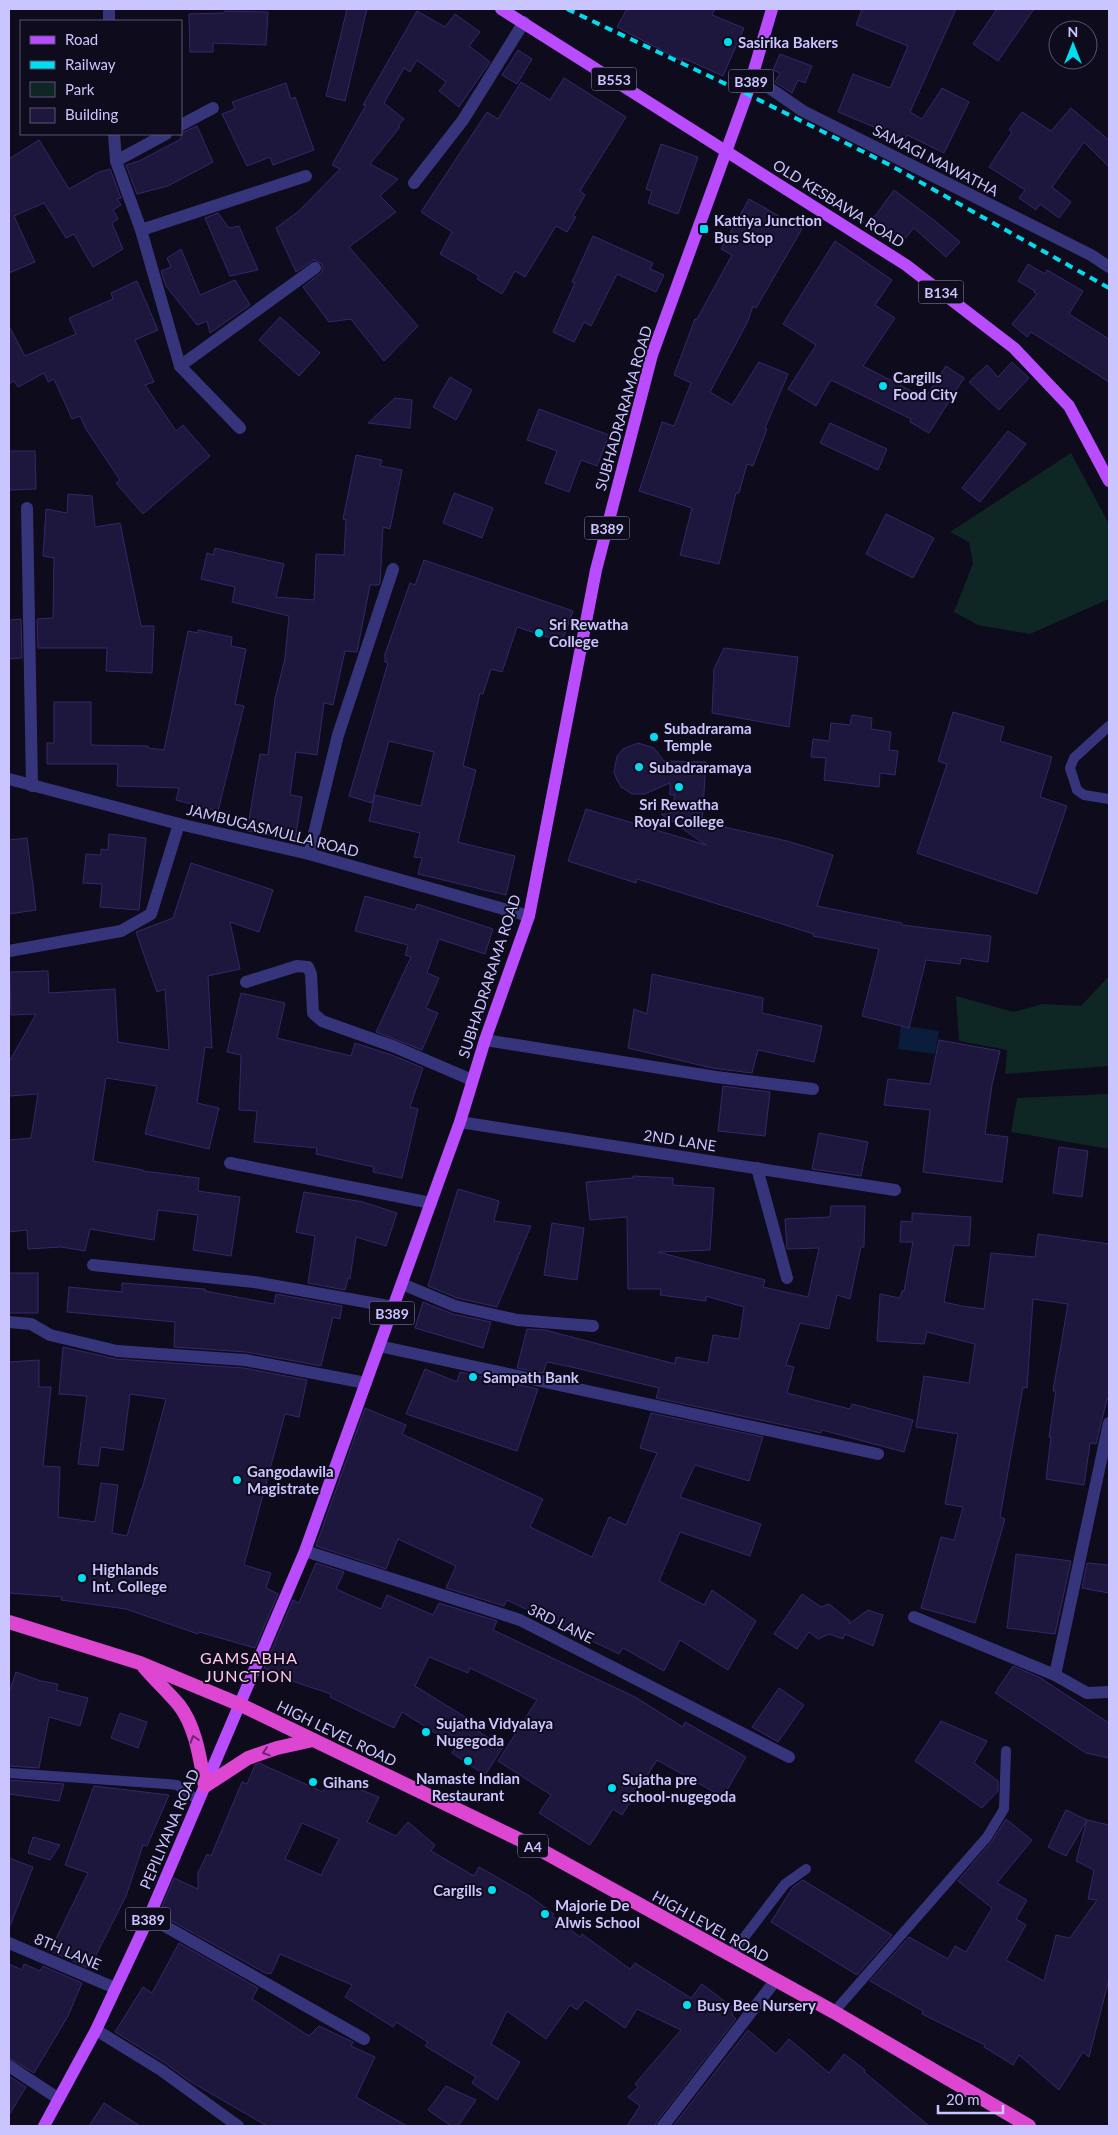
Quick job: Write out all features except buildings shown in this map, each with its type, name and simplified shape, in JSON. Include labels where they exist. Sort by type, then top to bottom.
[{"type":"highway","name":"HIGH LEVEL ROAD","points":[[9,1622],[140,1663],[241,1705],[537,1848],[834,2012],[1029,2126]]},
{"type":"highway","points":[[140,1663],[180,1706],[197,1746],[206,1786],[248,1758],[277,1748],[313,1740]]},
{"type":"main road","name":"OLD KESBAWA ROAD","points":[[500,9],[524,22],[906,265],[1014,348],[1069,406],[1109,480]]},
{"type":"main road","name":"B389","points":[[726,151],[752,76],[772,9]]},
{"type":"main road","name":"SUBHADRARAMA ROAD","points":[[241,1705],[305,1551],[460,1122],[485,1040],[529,916],[598,561],[652,355],[726,151]]},
{"type":"main road","name":"PEPILIYANA ROAD","points":[[44,2126],[96,2030],[149,1917],[241,1705]]},
{"type":"street","points":[[414,184],[464,120],[524,22]]},
{"type":"street","name":"SAMAGI MAWATHA","points":[[752,76],[803,111],[1090,255],[1109,267]]},
{"type":"street","points":[[182,124],[213,108]]},
{"type":"street","points":[[114,135],[116,161],[141,230],[180,366],[240,428]]},
{"type":"street","points":[[116,161],[164,135]]},
{"type":"street","points":[[141,230],[306,176]]},
{"type":"street","points":[[180,366],[316,268]]},
{"type":"street","points":[[27,508],[32,786]]},
{"type":"street","points":[[309,854],[338,735],[393,569]]},
{"type":"street","name":"JAMBUGASMULLA ROAD","points":[[9,779],[178,824],[309,854],[529,916]]},
{"type":"street","points":[[9,951],[121,931],[150,914],[178,824]]},
{"type":"street","points":[[246,982],[298,966],[308,967],[312,974],[313,1013],[322,1021],[395,1047],[472,1080]]},
{"type":"street","points":[[485,1040],[716,1077],[814,1089]]},
{"type":"street","name":"2ND LANE","points":[[460,1122],[895,1190]]},
{"type":"street","points":[[230,1163],[431,1203]]},
{"type":"street","points":[[757,1168],[787,1278]]},
{"type":"street","points":[[93,1265],[254,1282],[394,1307]]},
{"type":"street","points":[[402,1284],[454,1306],[517,1320],[593,1326]]},
{"type":"street","points":[[9,1322],[31,1324],[50,1335],[118,1351],[245,1360],[366,1383]]},
{"type":"street","points":[[379,1346],[878,1454]]},
{"type":"street","points":[[1055,1674],[1109,1423]]},
{"type":"street","name":"3RD LANE","points":[[305,1551],[520,1620],[789,1757]]},
{"type":"street","points":[[914,1617],[1055,1674],[1087,1693],[1109,1692]]},
{"type":"street","points":[[149,1917],[364,2039]]},
{"type":"street","name":"8TH LANE","points":[[9,1943],[115,1988]]},
{"type":"street","points":[[663,2126],[775,1981]]},
{"type":"street","points":[[96,2030],[161,2070],[238,2126]]},
{"type":"street","points":[[9,2066],[58,2099]]},
{"type":"lane","points":[[1109,726],[1074,758],[1070,768],[1077,790],[1084,795],[1109,799]]},
{"type":"lane","points":[[834,2012],[987,1837],[1004,1809],[1006,1752]]},
{"type":"lane","points":[[9,1774],[177,1785],[199,1802]]},
{"type":"lane","points":[[730,1956],[785,1884],[806,1869]]},
{"type":"green space","points":[[1071,453],[1109,524],[1109,599],[1030,634],[978,625],[954,612],[973,563],[969,542],[950,532]]},
{"type":"green space","points":[[1109,976],[1109,1066],[1005,1074],[1007,1050],[959,1041],[956,996],[1014,1012],[1042,1004],[1081,1006]]},
{"type":"green space","points":[[1109,1094],[1109,1149],[1011,1132],[1017,1098]]},
{"type":"water","points":[[901,1025],[939,1031],[935,1054],[898,1049]]},
{"type":"railway","points":[[567,9],[747,94],[888,164],[1109,288]]},
{"type":"place","name":"Sasirika Bakers","points":[[728,42]]},
{"type":"place","name":"Kattiya Junction Bus Stop","points":[[704,229]]},
{"type":"place","name":"Cargills Food City","points":[[883,386]]},
{"type":"place","name":"Sri Rewatha College","points":[[539,633]]},
{"type":"place","name":"Subadrarama Temple","points":[[654,737]]},
{"type":"place","name":"Subadraramaya","points":[[639,767]]},
{"type":"place","name":"Sri Rewatha Royal College","points":[[679,787]]},
{"type":"place","name":"Sampath Bank","points":[[473,1377]]},
{"type":"place","name":"Gangodawila Magistrate","points":[[237,1480]]},
{"type":"place","name":"Highlands Int. College","points":[[82,1578]]},
{"type":"place","name":"Sujatha Vidyalaya Nugegoda","points":[[426,1732]]},
{"type":"place","name":"Namaste Indian Restaurant","points":[[468,1761]]},
{"type":"place","name":"Gihans","points":[[313,1782]]},
{"type":"place","name":"Sujatha pre school-nugegoda","points":[[612,1788]]},
{"type":"place","name":"Cargills","points":[[492,1890]]},
{"type":"place","name":"Majorie De Alwis School","points":[[545,1914]]},
{"type":"place","name":"Busy Bee Nursery","points":[[687,2005]]},
{"type":"district","name":"GAMSABHA JUNCTION","points":[[249,1666]]}]
